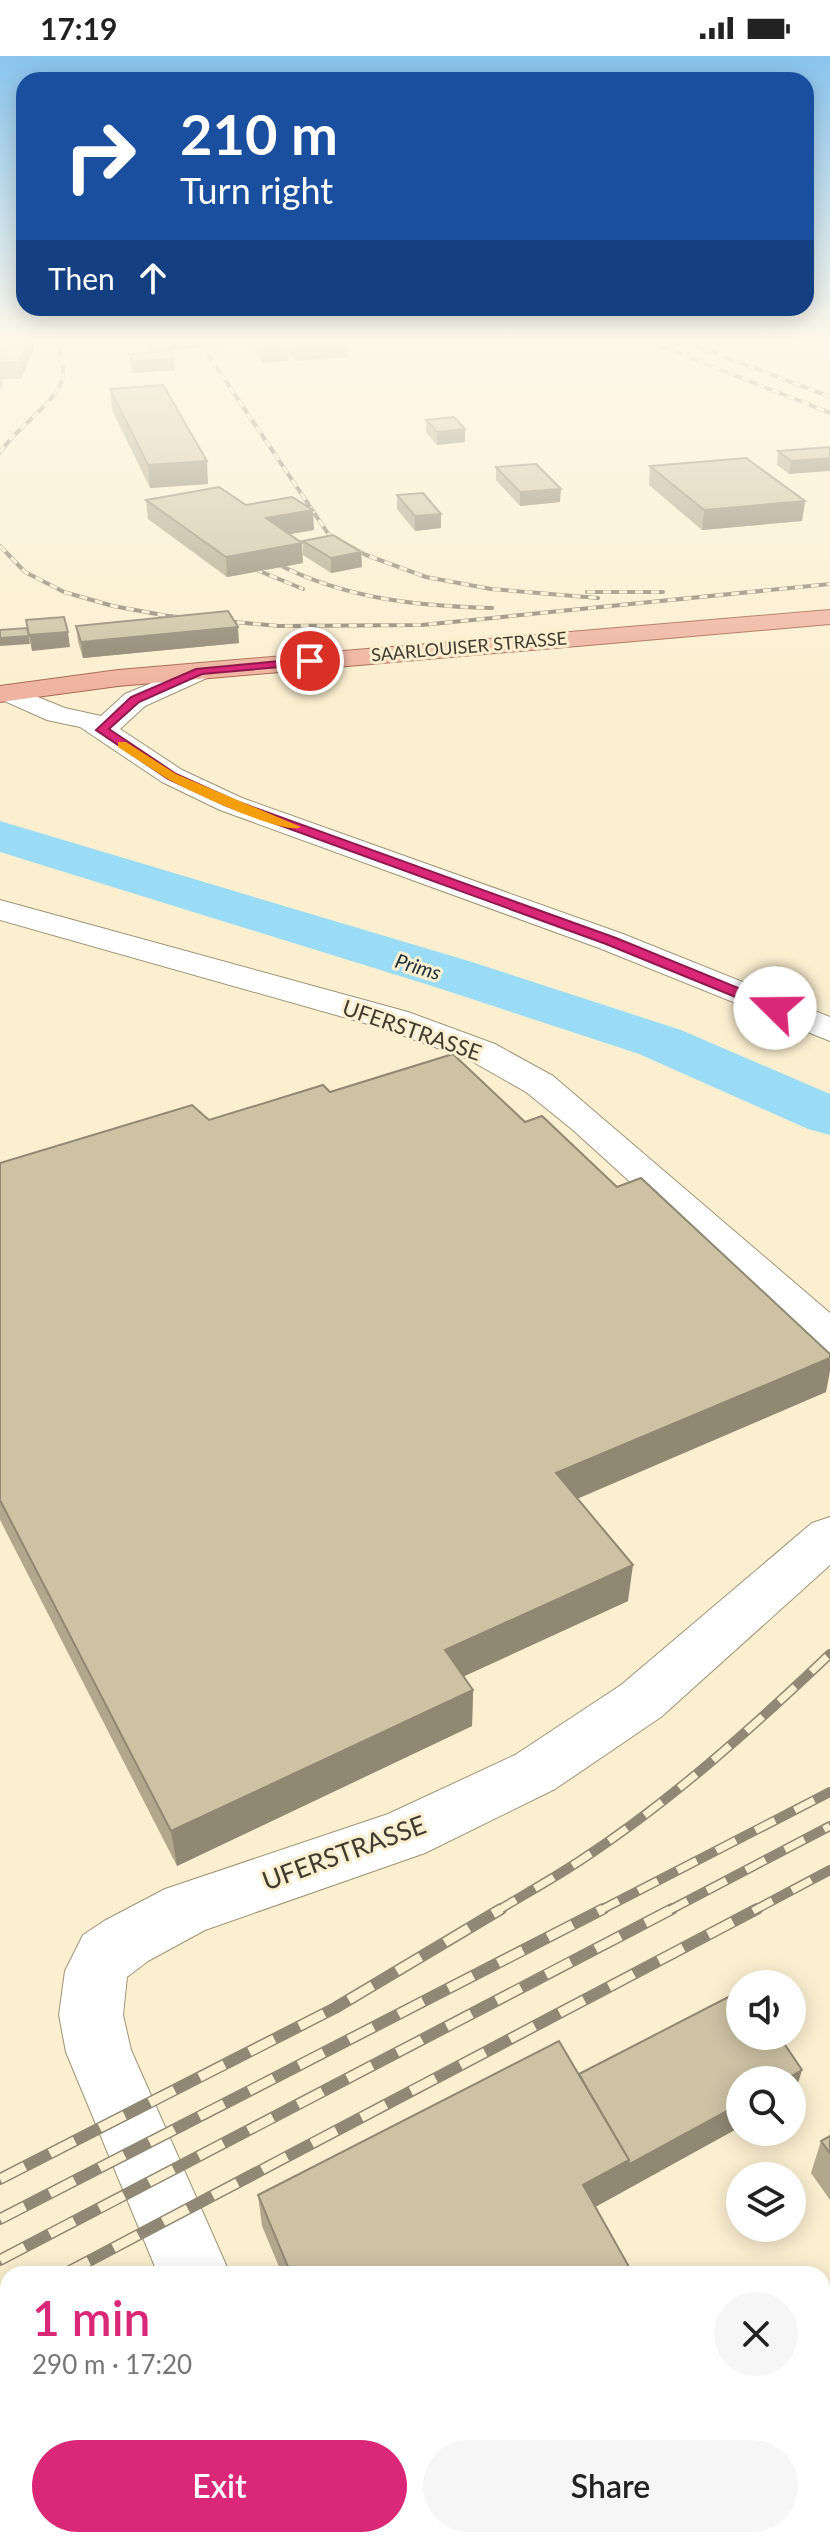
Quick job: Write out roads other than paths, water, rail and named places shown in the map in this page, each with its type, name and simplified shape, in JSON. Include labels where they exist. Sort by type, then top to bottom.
[{"type":"main road","points":[[606,635],[830,617]]},
{"type":"main road","points":[[606,635],[660,642],[830,632]]},
{"type":"main road","name":"SAARLOUISER STRASSE","points":[[4,694],[200,671],[606,635]]},
{"type":"street","points":[[95,726],[135,700],[200,671]]},
{"type":"street","points":[[49,687],[87,707],[95,726]]},
{"type":"street","points":[[4,694],[95,726],[172,776],[231,804],[611,941],[830,1030]]},
{"type":"street","name":"UFERSTRASSE","points":[[0,910],[117,940],[382,1017],[457,1042],[509,1065],[550,1090],[830,1338]]},
{"type":"street","name":"UFERSTRASSE","points":[[190,2266],[99,2052],[91,2015],[96,1971],[105,1956],[126,1941],[187,1909],[404,1835],[535,1772],[641,1701],[830,1536]]},
{"type":"waterway","name":"Prims","points":[[0,836],[452,974],[660,1042],[830,1116]]},
{"type":"railway","points":[[274,453],[329,535],[366,555],[426,577],[491,589],[598,598]]},
{"type":"railway","points":[[0,546],[25,572],[64,592],[113,606],[168,616],[279,626],[422,625],[830,584]]},
{"type":"railway","points":[[261,555],[316,581],[344,590],[431,605],[492,608]]},
{"type":"railway","points":[[240,563],[303,589]]},
{"type":"railway","points":[[587,592],[663,592]]},
{"type":"railway","points":[[497,1911],[571,1867],[647,1813],[741,1736],[830,1654]]},
{"type":"railway","points":[[599,1911],[830,1792]]},
{"type":"railway","points":[[668,1911],[830,1826]]},
{"type":"railway","points":[[753,1911],[830,1870]]},
{"type":"railway","points":[[0,2179],[335,2008],[501,1909]]},
{"type":"railway","points":[[0,2219],[603,1909]]},
{"type":"railway","points":[[0,2260],[672,1909]]},
{"type":"railway","points":[[79,2266],[757,1909]]}]
